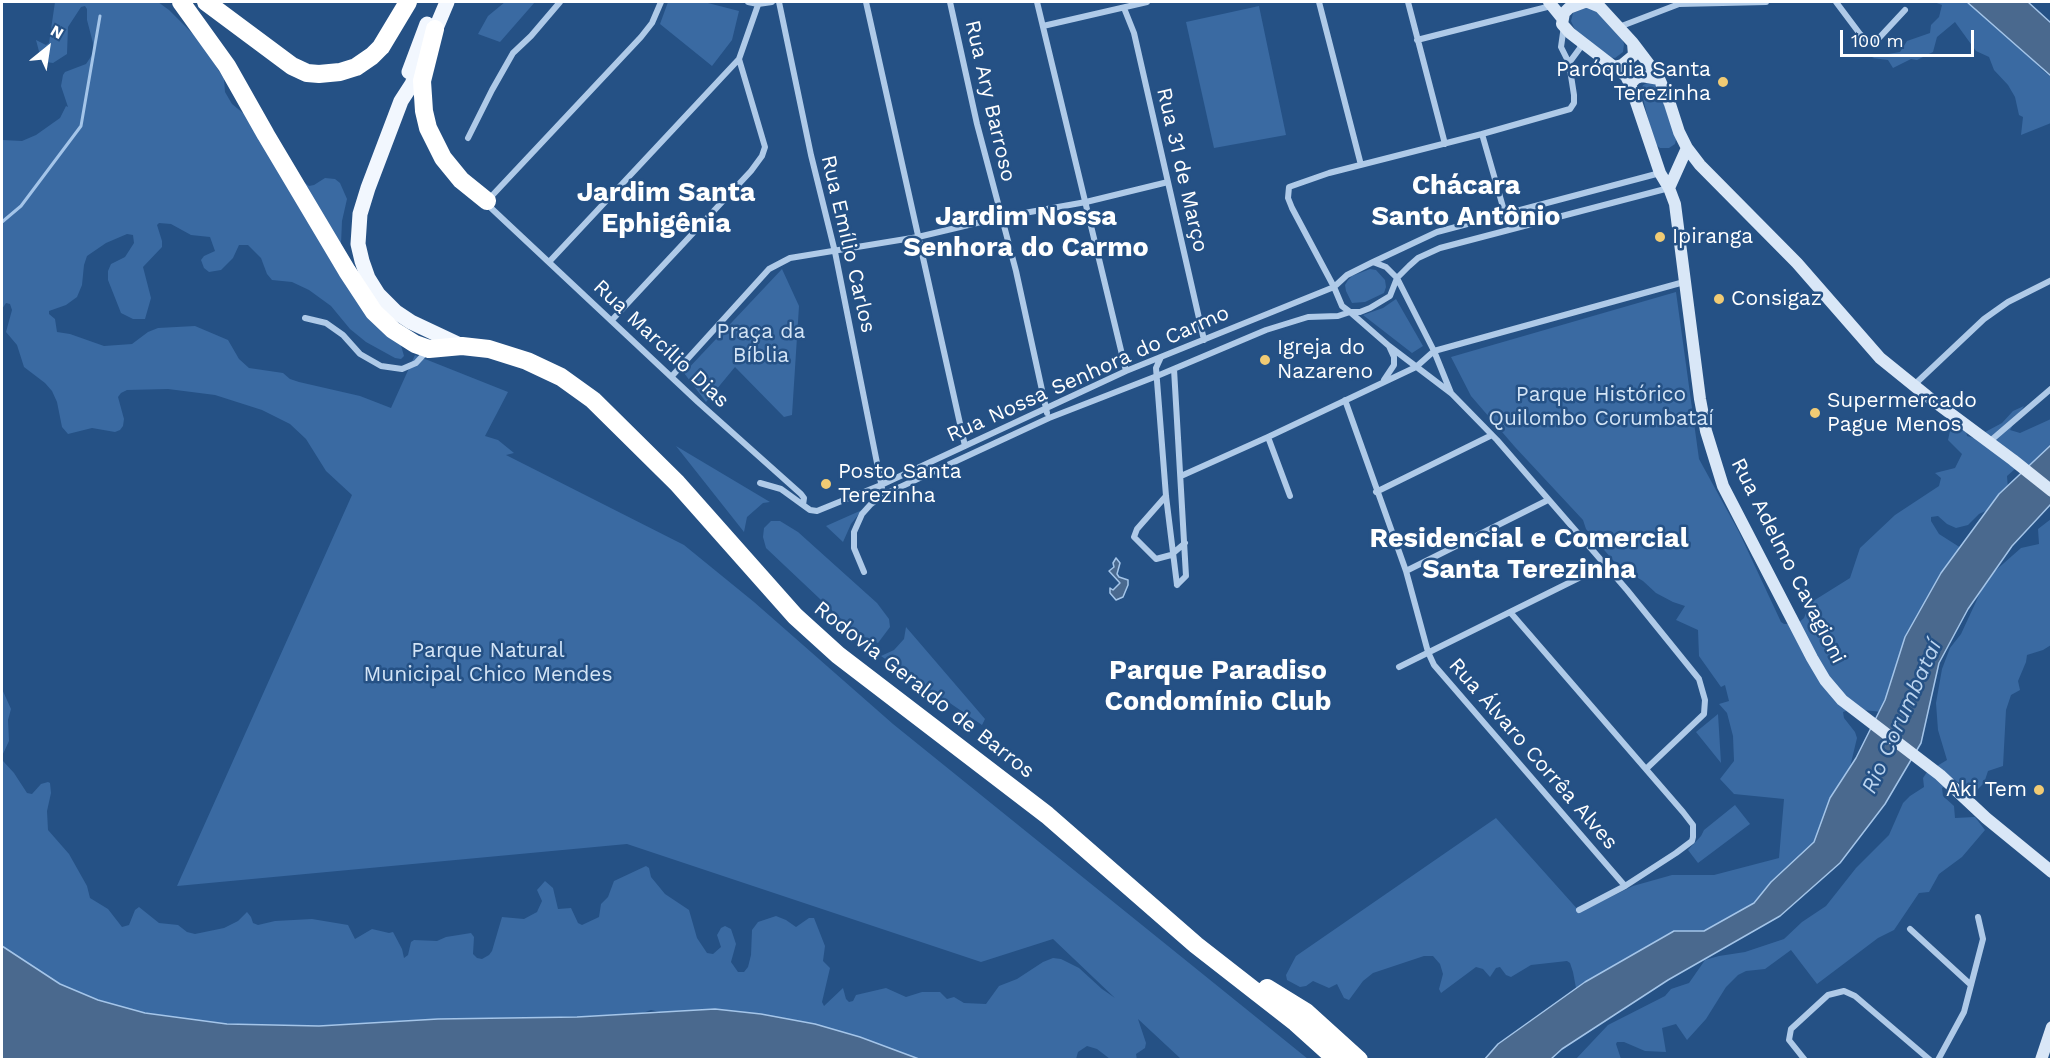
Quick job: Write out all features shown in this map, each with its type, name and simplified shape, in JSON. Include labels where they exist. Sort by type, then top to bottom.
[{"type":"highway","points":[[181,2],[227,66],[347,271],[374,312],[393,330],[415,344],[429,349]]},
{"type":"highway","points":[[206,2],[292,66],[307,73],[320,74],[340,72],[356,67],[372,56],[381,46],[408,2]]},
{"type":"highway","points":[[435,29],[422,81],[424,111],[428,128],[443,158],[461,180],[489,205]]},
{"type":"highway","name":"Rodovia Geraldo de Barros","points":[[429,349],[462,346],[489,349],[527,361],[561,377],[593,400],[678,483],[795,616],[838,655],[1047,815],[1196,945],[1296,1023],[1337,1059]]},
{"type":"highway","name":"Rodovia Geraldo de Barros","points":[[1196,945],[1306,1012],[1359,1059]]},
{"type":"main road","points":[[436,2],[405,81],[401,101],[368,188],[360,214],[358,244],[369,278],[378,294],[396,312],[411,322],[462,346]]},
{"type":"main road","points":[[401,101],[412,84],[447,2]]},
{"type":"street","points":[[468,138],[513,53],[560,2]]},
{"type":"street","points":[[489,205],[641,37],[652,22],[661,2]]},
{"type":"street","points":[[748,2],[772,2]]},
{"type":"street","name":"Rua Emílio Carlos","points":[[779,2],[811,155],[835,252],[883,495]]},
{"type":"street","points":[[866,2],[965,446]]},
{"type":"street","name":"Rua Ary Barroso","points":[[950,2],[976,124],[1016,271],[1049,418]]},
{"type":"street","points":[[1037,2],[1126,371]]},
{"type":"street","points":[[1043,26],[1147,2]]},
{"type":"street","points":[[1319,2],[1360,165]]},
{"type":"street","points":[[1408,2],[1445,144]]},
{"type":"street","points":[[1646,769],[1704,714],[1706,700],[1699,679],[1605,565],[1492,435],[1451,393],[1389,346],[1342,306],[1288,198],[1288,187],[1360,165],[1570,109],[1574,103],[1574,95],[1569,63],[1561,47],[1564,13],[1569,8],[1591,2],[1633,43],[1659,79],[1679,132],[1687,148],[1700,165],[1797,264],[1880,358],[2052,491]]},
{"type":"street","points":[[1618,27],[1679,3],[1766,2]]},
{"type":"street","points":[[1836,2],[1860,34],[1869,42],[1874,42],[1905,10]]},
{"type":"street","points":[[549,262],[739,59],[758,3]]},
{"type":"street","points":[[1417,39],[1550,3],[1581,42],[1626,76],[1630,84],[1642,76],[1659,79]]},
{"type":"street","name":"Rua 31 de Março","points":[[1124,8],[1134,33],[1204,340]]},
{"type":"street","points":[[1569,63],[1580,48],[1581,42]]},
{"type":"street","points":[[1614,67],[1622,65],[1634,55],[1633,43]]},
{"type":"street","points":[[612,320],[751,171],[762,156],[765,147],[739,59]]},
{"type":"street","name":"Rua Adelmo Cavagioni","points":[[1630,84],[1660,173],[1675,204],[1706,431],[1723,486],[1812,658],[1825,680],[1842,699],[1940,776],[1986,818],[2051,871]]},
{"type":"street","points":[[1482,134],[1505,214]]},
{"type":"street","points":[[1350,312],[1360,312],[1390,296],[1397,278],[1418,258],[1440,248],[1669,188],[1687,148]]},
{"type":"street","points":[[1334,287],[1347,275],[1437,232],[1660,173]]},
{"type":"street","points":[[672,376],[769,269],[790,258],[918,237],[1086,202],[1168,182]]},
{"type":"street","name":"Rua Marcílio Dias","points":[[489,205],[737,438],[801,494],[804,498],[803,505]]},
{"type":"street","points":[[1373,262],[1386,267],[1397,278],[1434,351],[1451,393]]},
{"type":"street","points":[[1914,385],[1984,319],[2008,302],[2052,280]]},
{"type":"street","points":[[1181,476],[1416,367],[1434,351],[1684,282]]},
{"type":"street","name":"Rua Nossa Senhora do Carmo","points":[[803,505],[810,510],[818,511],[881,485],[1126,371],[1334,287]]},
{"type":"street","name":"Rua Nossa Senhora do Carmo","points":[[864,572],[854,548],[854,532],[862,514],[883,495],[1049,418],[1294,320],[1321,315],[1338,316],[1350,312]]},
{"type":"street","points":[[305,318],[326,323],[343,335],[360,354],[381,366],[402,369],[416,363],[429,349]]},
{"type":"street","points":[[1383,381],[1394,365],[1394,357],[1389,346]]},
{"type":"street","points":[[1161,357],[1156,368],[1166,496],[1177,585],[1186,576],[1174,369]]},
{"type":"street","points":[[1989,442],[2052,388]]},
{"type":"street","name":"Rua Álvaro Corrêa Alves","points":[[1345,400],[1406,572],[1428,652],[1434,665],[1625,886]]},
{"type":"street","points":[[1376,492],[1492,435]]},
{"type":"street","points":[[1268,437],[1290,496]]},
{"type":"street","points":[[760,483],[781,489],[803,505]]},
{"type":"street","points":[[1166,496],[1137,529],[1134,537],[1156,559],[1172,554],[1185,543]]},
{"type":"street","points":[[1406,572],[1548,500]]},
{"type":"street","points":[[1399,667],[1605,565]]},
{"type":"street","points":[[1510,612],[1691,821],[1694,837],[1677,854],[1625,886],[1579,910]]},
{"type":"street","points":[[1938,1059],[1964,1012],[1983,939],[1978,917]]},
{"type":"street","points":[[1910,929],[1971,985]]},
{"type":"street","points":[[1805,1059],[1789,1040],[1791,1029],[1828,995],[1844,991],[1851,994],[1930,1059]]},
{"type":"street","points":[[2041,1059],[2052,1027]]},
{"type":"green space","name":"Parque Natural Municipal Chico Mendes","points":[[55,2],[158,2],[196,37],[224,79],[225,92],[232,104],[243,113],[255,115],[285,168],[309,186],[325,178],[335,179],[340,183],[347,199],[342,221],[341,244],[400,342],[404,356],[401,359],[395,358],[366,342],[350,329],[331,306],[309,290],[292,282],[272,280],[261,258],[248,245],[239,245],[233,258],[221,270],[209,272],[204,268],[201,260],[215,251],[210,237],[191,235],[171,224],[159,223],[157,225],[162,247],[143,267],[151,298],[145,319],[133,319],[121,313],[108,280],[111,264],[125,257],[134,243],[133,235],[127,234],[106,243],[87,256],[82,285],[77,297],[66,305],[49,311],[55,319],[57,332],[104,346],[132,344],[148,332],[158,328],[195,326],[228,340],[239,359],[249,368],[283,373],[299,382],[360,396],[391,408],[415,355],[508,392],[485,436],[498,440],[514,453],[506,455],[684,545],[754,602],[893,724],[1308,1059],[1181,1059],[1138,1019],[1146,1043],[1145,1048],[1136,1054],[1137,1060],[1110,1059],[1097,1049],[1087,1046],[1078,1052],[1076,1059],[855,1059],[651,1010],[609,1025],[442,1028],[428,1019],[423,1032],[158,1032],[2,976],[2,756],[3,761],[27,793],[32,794],[41,784],[50,783],[51,793],[47,811],[48,830],[69,854],[87,886],[90,898],[108,909],[122,927],[129,925],[135,910],[139,907],[159,923],[178,925],[187,932],[195,934],[224,928],[238,921],[247,912],[253,923],[258,925],[275,921],[312,919],[348,925],[355,939],[372,929],[393,932],[404,958],[408,955],[411,942],[414,940],[437,941],[446,937],[471,933],[474,937],[473,954],[482,959],[492,951],[502,917],[524,919],[537,912],[542,901],[537,890],[545,881],[553,888],[558,909],[571,908],[578,923],[582,925],[599,917],[601,904],[608,897],[614,881],[646,866],[649,868],[651,877],[665,894],[689,910],[697,938],[707,953],[713,954],[721,947],[717,935],[721,928],[725,926],[731,929],[736,944],[731,962],[738,972],[744,972],[748,967],[752,930],[758,922],[776,916],[796,927],[809,918],[814,918],[825,946],[823,961],[830,968],[822,1002],[824,1006],[843,988],[849,1002],[853,1001],[856,995],[886,988],[906,997],[922,992],[940,992],[947,999],[954,997],[964,1003],[986,1004],[999,986],[1017,979],[1053,958],[1061,959],[1079,968],[1115,998],[1053,939],[981,962],[627,844],[177,886],[352,495],[326,471],[306,439],[290,424],[262,410],[215,395],[168,389],[127,390],[118,397],[124,419],[120,430],[115,432],[92,428],[68,434],[62,427],[57,402],[52,391],[24,367],[17,345],[6,332],[12,310],[10,304],[6,303],[2,309],[2,140],[22,141],[36,135],[60,118],[66,106],[68,107],[61,86],[63,75],[65,72],[86,64],[94,52],[87,9],[85,6],[81,7],[68,27],[67,54],[53,63],[41,59],[36,40],[46,45],[49,43]]},
{"type":"green space","points":[[505,2],[535,2],[500,42],[478,34],[488,16]]},
{"type":"green space","points":[[668,2],[704,2],[739,11],[732,40],[712,66],[660,24]]},
{"type":"green space","points":[[1934,2],[1978,2],[2051,77],[2051,123],[2021,135],[2023,117],[2019,115],[2015,97],[2008,85],[1994,70],[1989,57],[1976,51],[1955,22],[1937,37],[1933,52],[1917,60],[1911,59],[1893,68],[1888,60],[1872,58],[1900,52],[1907,41],[1930,33],[1931,25],[1939,17],[1942,5]]},
{"type":"green space","points":[[1259,6],[1286,135],[1214,148],[1186,22]]},
{"type":"green space","points":[[1591,6],[1621,36],[1624,44],[1623,52],[1615,58],[1606,57],[1576,32],[1571,21],[1573,13]]},
{"type":"green space","points":[[1649,82],[1656,85],[1677,136],[1675,144],[1669,148],[1660,148],[1654,143],[1641,90],[1643,85]]},
{"type":"green space","name":"Praça da Bíblia","points":[[782,269],[799,306],[792,415],[784,417],[735,367],[706,402],[684,373]]},
{"type":"green space","points":[[1370,269],[1376,270],[1385,280],[1384,293],[1365,302],[1352,303],[1345,285],[1352,276]]},
{"type":"green space","name":"Parque Histórico Quilombo Corumbataí","points":[[1676,292],[1699,459],[1739,532],[1781,622],[1784,624],[1797,624],[1804,618],[1810,603],[1850,578],[1860,548],[1895,515],[1939,486],[1941,478],[1935,473],[1955,468],[1962,454],[1948,440],[1950,431],[1966,430],[1967,436],[1974,438],[2002,423],[2013,411],[2024,406],[2010,430],[2020,433],[2051,419],[2051,460],[2037,466],[2015,469],[2007,476],[2008,489],[1990,509],[1979,514],[1968,525],[1956,528],[1938,516],[1931,517],[1939,534],[1961,548],[1905,640],[1888,688],[1893,713],[1852,709],[1843,712],[1844,718],[1857,738],[1845,788],[1814,842],[1779,893],[1573,1002],[1576,988],[1570,963],[1567,961],[1531,965],[1511,977],[1506,975],[1500,967],[1496,968],[1490,977],[1483,969],[1476,967],[1441,993],[1439,989],[1443,974],[1440,964],[1433,956],[1424,956],[1373,973],[1363,981],[1349,1000],[1344,998],[1337,984],[1329,988],[1313,981],[1300,987],[1287,980],[1286,975],[1296,956],[1496,818],[1580,912],[1633,886],[1672,875],[1714,875],[1779,858],[1784,799],[1734,794],[1720,779],[1734,761],[1733,736],[1727,713],[1719,704],[1729,701],[1725,685],[1721,687],[1699,656],[1698,630],[1676,620],[1685,606],[1656,593],[1643,581],[1618,566],[1586,529],[1583,520],[1471,396],[1451,357]]},
{"type":"green space","points":[[1396,299],[1423,346],[1412,353],[1363,315],[1383,308]]},
{"type":"green space","points":[[676,446],[770,502],[763,503],[747,517],[744,532]]},
{"type":"green space","points":[[862,510],[851,524],[843,542],[826,526]]},
{"type":"green space","points":[[2051,519],[2051,645],[2027,655],[2018,681],[2020,690],[2011,695],[2006,710],[2003,766],[1988,771],[1984,783],[1976,791],[1956,781],[1942,788],[1943,796],[1954,806],[1955,818],[1975,817],[1985,830],[1962,857],[1939,874],[1929,892],[1919,893],[1894,930],[1878,938],[1817,984],[1791,950],[1765,969],[1746,971],[1738,975],[1726,987],[1706,1019],[1687,1040],[1676,1024],[1662,1028],[1666,1052],[1645,1051],[1624,1042],[1617,1042],[1621,1059],[1575,1060],[1608,1025],[1665,996],[1671,989],[1689,983],[1705,960],[1745,952],[1784,939],[1802,922],[1826,906],[1856,868],[1889,835],[1903,803],[1924,787],[1923,778],[1927,772],[1947,760],[1938,730],[1936,703],[1942,669],[1950,648],[1961,634],[1987,578],[2021,548],[2039,544],[2038,529]]},
{"type":"green space","points":[[771,521],[780,521],[798,532],[877,603],[889,619],[890,627],[878,643],[856,633],[766,548],[763,537],[764,528]]},
{"type":"green space","points":[[906,627],[985,719],[982,725],[881,656],[894,650],[904,639]]},
{"type":"green space","points":[[2,689],[11,709],[8,720],[9,741],[2,756]]},
{"type":"green space","points":[[1718,714],[1721,763],[1696,732]]},
{"type":"green space","points":[[1735,805],[1750,824],[1698,863],[1688,850],[1704,830]]},
{"type":"water","points":[[1967,2],[2028,2],[2051,23],[2051,76]]},
{"type":"water","name":"Rio Corumbataí","points":[[2051,445],[2051,504],[2012,546],[1968,609],[1939,663],[1921,743],[1885,804],[1840,863],[1780,916],[1668,980],[1562,1049],[1551,1059],[1484,1060],[1498,1044],[1585,982],[1674,931],[1704,931],[1754,903],[1771,882],[1814,842],[1830,798],[1856,758],[1885,700],[1905,637],[1941,573],[1999,494]]},
{"type":"water","points":[[1116,558],[1120,563],[1117,574],[1128,580],[1128,585],[1123,597],[1116,600],[1110,593],[1110,588],[1113,590],[1120,583],[1109,571],[1114,567],[1113,563]]},
{"type":"water","points":[[2,946],[60,984],[98,1000],[145,1013],[227,1024],[319,1026],[438,1019],[577,1017],[715,1009],[761,1014],[815,1024],[860,1037],[919,1059],[2,1059]]},
{"type":"waterway","points":[[2,222],[21,206],[81,126],[100,16]]},
{"type":"place","name":"Paróquia Santa Terezinha","points":[[1723,82]]},
{"type":"place","name":"Ipiranga","points":[[1660,237]]},
{"type":"place","name":"Consigaz","points":[[1719,299]]},
{"type":"place","name":"Igreja do Nazareno","points":[[1265,360]]},
{"type":"place","name":"Supermercado Pague Menos","points":[[1815,413]]},
{"type":"place","name":"Posto Santa Terezinha","points":[[826,484]]},
{"type":"place","name":"Aki Tem","points":[[2039,790]]},
{"type":"district","name":"Chácara Santo Antônio","points":[[1466,202]]},
{"type":"district","name":"Jardim Santa Ephigênia","points":[[666,208]]},
{"type":"district","name":"Jardim Nossa Senhora do Carmo","points":[[1026,232]]},
{"type":"district","name":"Residencial e Comercial Santa Terezinha","points":[[1529,554]]},
{"type":"district","name":"Parque Paradiso Condomínio Club","points":[[1218,686]]}]
